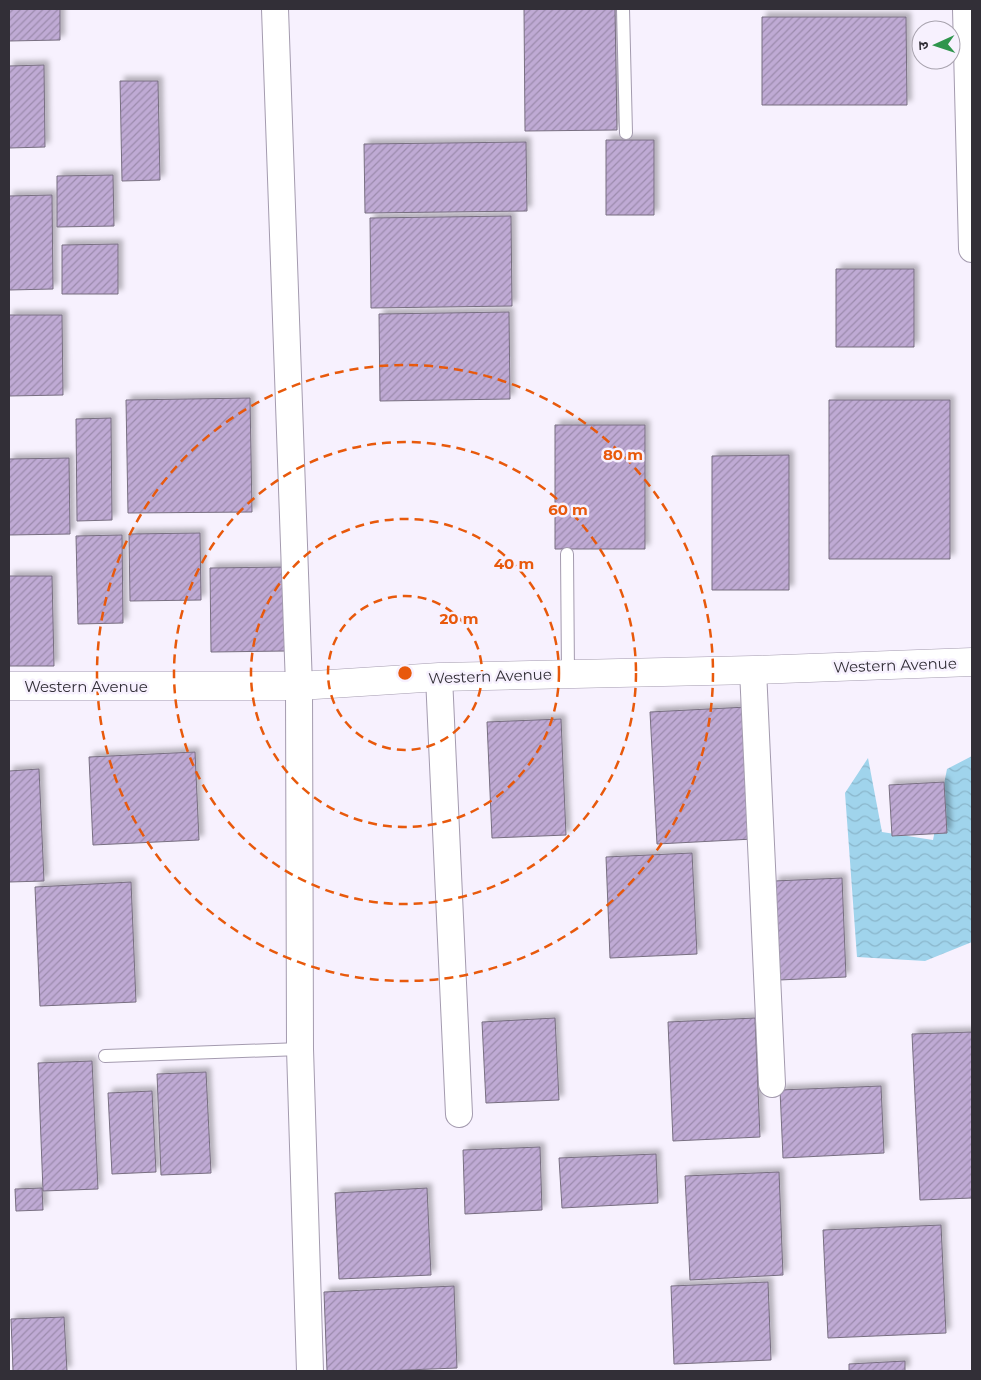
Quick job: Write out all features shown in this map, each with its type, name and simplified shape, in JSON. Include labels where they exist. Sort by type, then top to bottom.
[{"type":"street","points":[[276,9],[299,686],[300,1049],[310,1371]]},
{"type":"street","points":[[966,9],[972,249]]},
{"type":"street","name":"Western Avenue","points":[[9,686],[299,686],[439,677],[753,670],[972,662]]},
{"type":"street","points":[[753,670],[772,1084]]},
{"type":"street","points":[[439,677],[459,1114]]},
{"type":"lane","points":[[623,9],[626,133]]},
{"type":"lane","points":[[568,554],[568,674]]},
{"type":"lane","points":[[105,1056],[300,1049]]},
{"type":"water","points":[[972,756],[972,942],[925,961],[857,957],[845,793],[868,758],[882,832],[933,840],[947,769]]},
{"type":"building","points":[[9,9],[60,9],[60,40],[9,41]]},
{"type":"building","points":[[524,9],[615,9],[617,130],[525,131]]},
{"type":"building","points":[[762,17],[906,17],[907,105],[762,105]]},
{"type":"building","points":[[44,65],[45,147],[9,148],[9,66]]},
{"type":"building","points":[[120,81],[158,81],[160,180],[122,181]]},
{"type":"building","points":[[606,140],[654,140],[654,215],[606,215]]},
{"type":"building","points":[[526,142],[527,211],[365,213],[364,144]]},
{"type":"building","points":[[113,175],[114,226],[57,227],[57,176]]},
{"type":"building","points":[[52,195],[53,289],[9,290],[9,196]]},
{"type":"building","points":[[511,216],[512,306],[371,308],[370,218]]},
{"type":"building","points":[[118,244],[118,294],[62,294],[62,245]]},
{"type":"building","points":[[836,269],[914,269],[914,347],[836,347]]},
{"type":"building","points":[[509,312],[510,399],[380,401],[379,314]]},
{"type":"building","points":[[9,315],[62,315],[63,395],[9,396]]},
{"type":"building","points":[[250,398],[252,512],[128,513],[126,400]]},
{"type":"building","points":[[829,400],[950,400],[950,559],[829,559]]},
{"type":"building","points":[[111,418],[112,520],[77,521],[76,419]]},
{"type":"building","points":[[555,425],[645,425],[645,549],[555,549]]},
{"type":"building","points":[[789,455],[789,590],[712,590],[712,456]]},
{"type":"building","points":[[69,458],[70,534],[9,535],[9,459]]},
{"type":"building","points":[[200,533],[201,600],[130,601],[129,534]]},
{"type":"building","points":[[122,535],[123,623],[78,624],[76,536]]},
{"type":"building","points":[[285,567],[286,651],[211,652],[210,568]]},
{"type":"building","points":[[9,576],[52,576],[54,666],[9,666]]},
{"type":"building","points":[[747,707],[753,839],[657,844],[650,712]]},
{"type":"building","points":[[561,719],[566,835],[492,838],[487,722]]},
{"type":"building","points":[[195,752],[199,840],[93,845],[89,757]]},
{"type":"building","points":[[39,769],[44,881],[9,882],[9,771]]},
{"type":"building","points":[[944,782],[947,833],[892,836],[889,785]]},
{"type":"building","points":[[692,853],[697,954],[610,958],[606,857]]},
{"type":"building","points":[[842,878],[846,977],[779,980],[774,881]]},
{"type":"building","points":[[131,882],[136,1002],[40,1006],[35,887]]},
{"type":"building","points":[[555,1018],[559,1100],[486,1103],[482,1022]]},
{"type":"building","points":[[755,1018],[760,1137],[673,1141],[668,1022]]},
{"type":"building","points":[[972,1032],[972,1198],[920,1200],[912,1034]]},
{"type":"building","points":[[92,1061],[98,1189],[43,1191],[38,1063]]},
{"type":"building","points":[[206,1072],[211,1173],[161,1175],[157,1074]]},
{"type":"building","points":[[881,1086],[884,1153],[783,1158],[780,1090]]},
{"type":"building","points":[[152,1091],[156,1172],[112,1174],[108,1093]]},
{"type":"building","points":[[540,1147],[542,1210],[465,1214],[463,1150]]},
{"type":"building","points":[[656,1154],[658,1203],[562,1208],[559,1158]]},
{"type":"building","points":[[779,1172],[783,1275],[690,1280],[685,1176]]},
{"type":"building","points":[[42,1188],[43,1210],[16,1211],[15,1189]]},
{"type":"building","points":[[427,1188],[431,1275],[339,1279],[335,1193]]},
{"type":"building","points":[[941,1225],[946,1333],[828,1338],[823,1230]]},
{"type":"building","points":[[768,1282],[771,1360],[674,1364],[671,1286]]},
{"type":"building","points":[[454,1286],[457,1368],[327,1371],[324,1292]]},
{"type":"building","points":[[64,1317],[67,1371],[13,1371],[11,1319]]},
{"type":"building","points":[[905,1361],[905,1371],[849,1371],[849,1364]]}]
